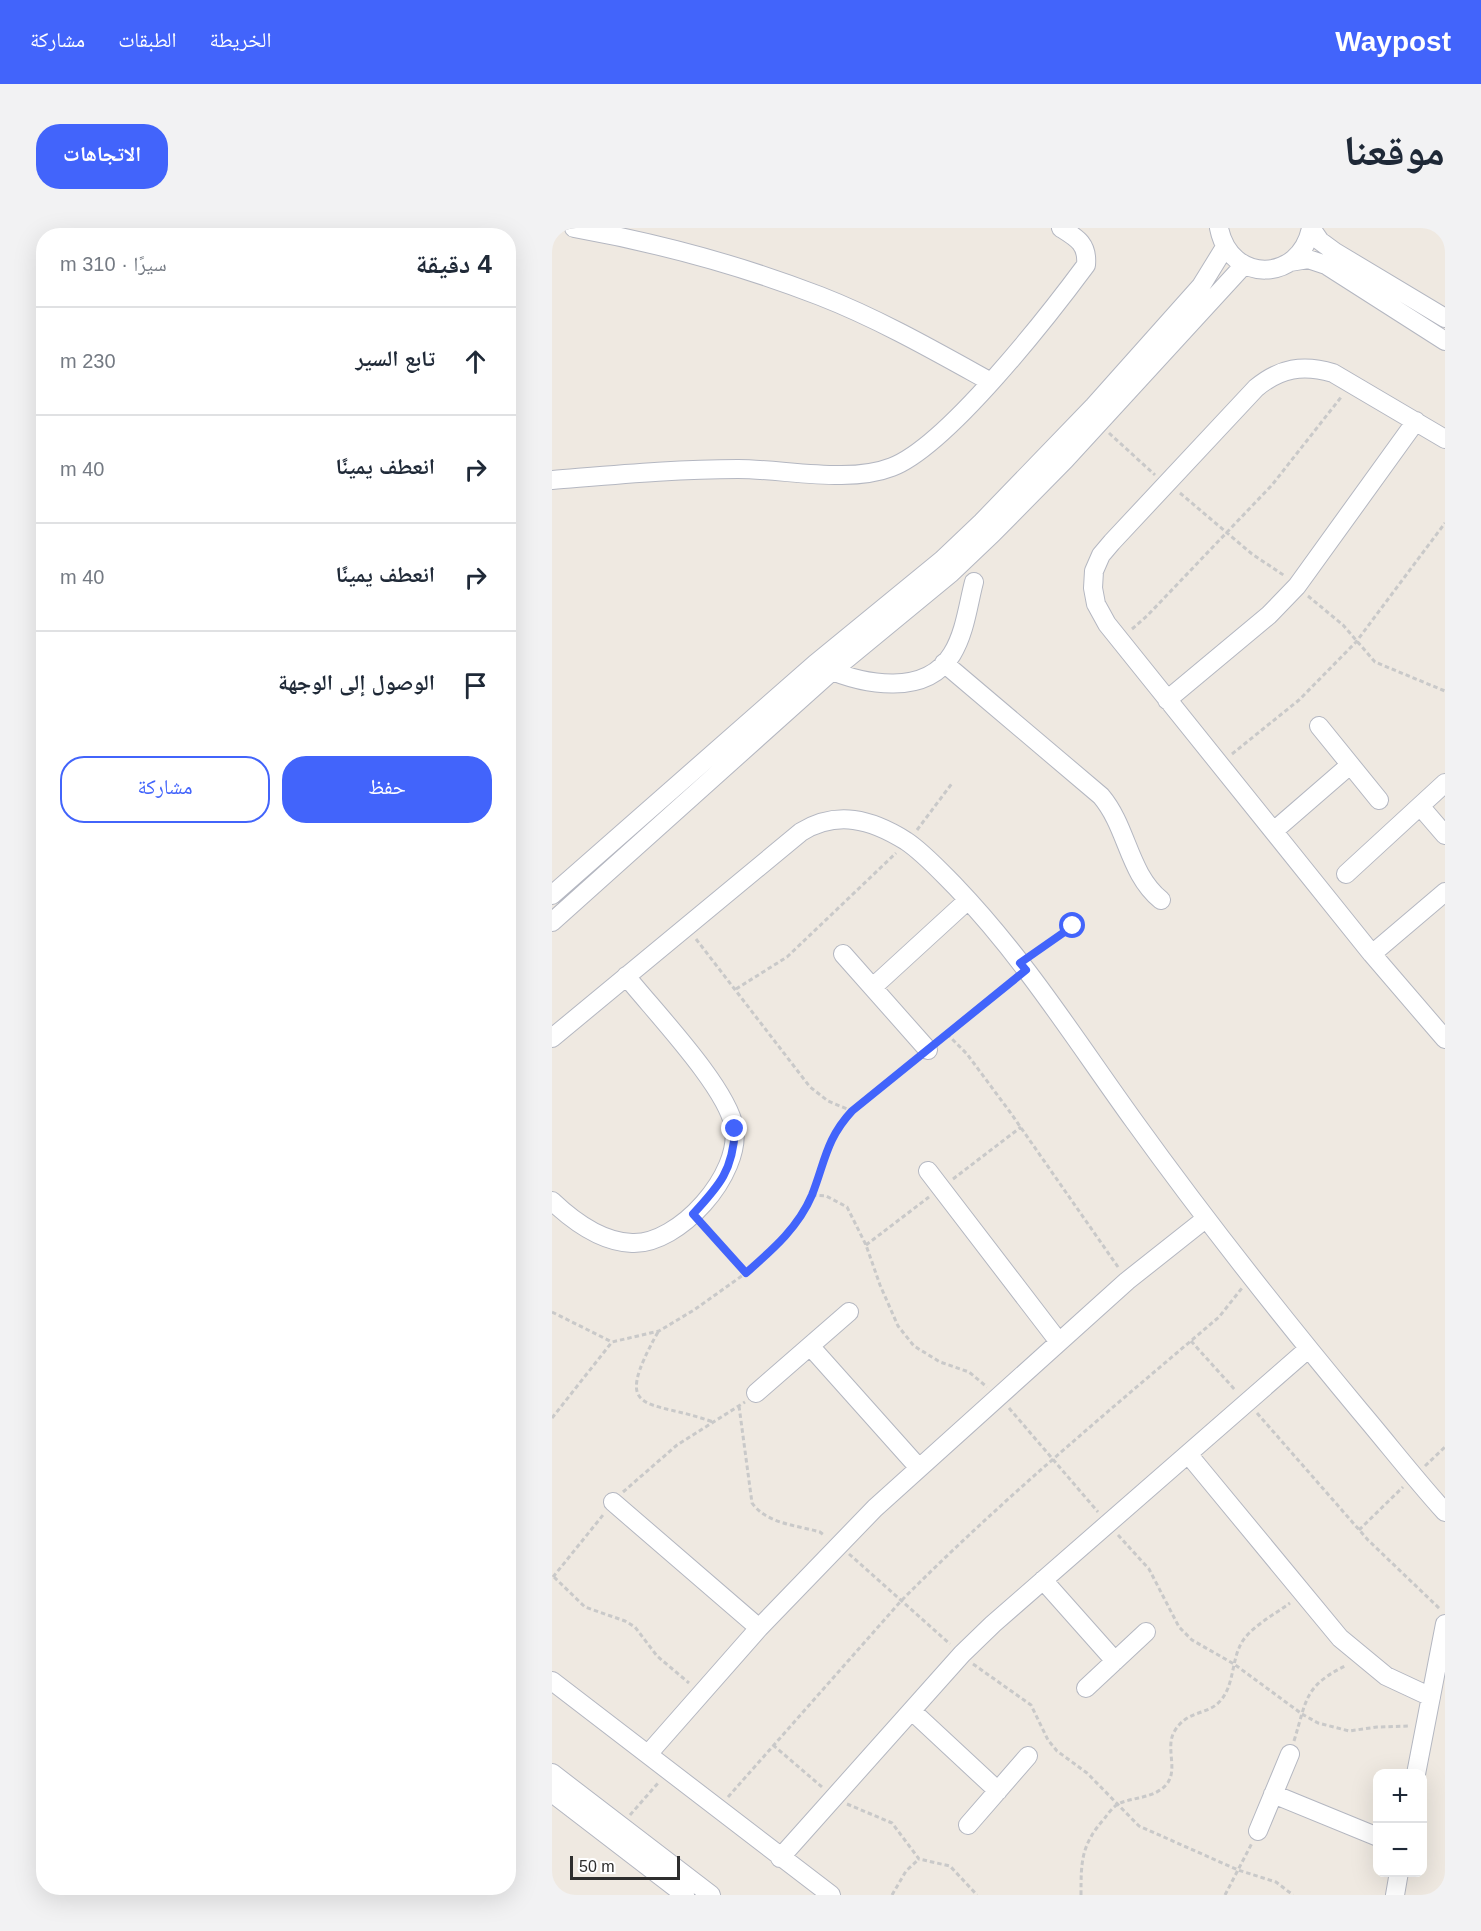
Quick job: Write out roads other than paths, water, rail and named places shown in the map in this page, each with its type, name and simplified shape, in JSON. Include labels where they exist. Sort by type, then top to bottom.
[{"type":"street","points":[[574,228],[638,240],[731,264],[820,296],[907,336],[990,382]]},
{"type":"street","points":[[552,480],[644,472],[739,469],[856,475],[874,473],[901,463],[924,448],[990,382],[1086,265],[1087,253],[1084,244],[1060,228]]},
{"type":"street","points":[[1219,228],[1225,247],[1244,265],[1263,270],[1290,262],[1308,259],[1317,261],[1445,341]]},
{"type":"street","points":[[1290,262],[1305,248],[1311,228]]},
{"type":"street","points":[[1311,228],[1320,241],[1342,256],[1445,318]]},
{"type":"street","points":[[552,922],[1022,483],[1201,286],[1225,247]]},
{"type":"street","points":[[552,895],[824,668],[951,573],[1034,493],[1244,265]]},
{"type":"street","points":[[1442,1028],[1372,954],[1221,762],[1167,700],[1118,638],[1096,604],[1093,588],[1094,570],[1101,555],[1166,483],[1269,377],[1284,370],[1317,368],[1333,373],[1445,439]]},
{"type":"street","points":[[1167,700],[1261,622],[1297,586],[1416,421]]},
{"type":"street","points":[[824,668],[888,685],[910,682],[930,674],[945,663],[958,643],[974,582]]},
{"type":"street","points":[[945,663],[1101,796],[1114,812],[1140,879],[1161,900]]},
{"type":"street","points":[[1319,726],[1379,800]]},
{"type":"street","points":[[1275,830],[1350,765]]},
{"type":"street","points":[[1346,874],[1445,783]]},
{"type":"street","points":[[1420,806],[1445,835]]},
{"type":"street","points":[[552,1038],[816,822],[833,818],[850,819],[872,824],[908,842],[969,900],[1023,967],[1204,1220],[1308,1349],[1445,1512]]},
{"type":"street","points":[[1372,954],[1445,892]]},
{"type":"street","points":[[873,987],[969,900]]},
{"type":"street","points":[[843,954],[928,1050]]},
{"type":"street","points":[[552,1201],[585,1227],[608,1238],[632,1243],[655,1239],[693,1214],[726,1174],[734,1152],[735,1129],[729,1107],[716,1087],[626,976]]},
{"type":"street","points":[[928,1171],[1059,1342]]},
{"type":"street","points":[[649,1753],[759,1628],[838,1544],[918,1468],[1127,1281],[1204,1220]]},
{"type":"street","points":[[756,1393],[849,1312]]},
{"type":"street","points":[[810,1346],[918,1468]]},
{"type":"street","points":[[780,1858],[962,1654],[1043,1580],[1308,1349]]},
{"type":"street","points":[[1188,1454],[1340,1638],[1386,1676],[1431,1697]]},
{"type":"street","points":[[613,1502],[759,1628]]},
{"type":"street","points":[[1043,1580],[1115,1661]]},
{"type":"street","points":[[1417,1769],[1445,1624]]},
{"type":"street","points":[[1086,1688],[1146,1632]]},
{"type":"street","points":[[552,1681],[720,1807],[780,1858],[831,1895]]},
{"type":"street","points":[[912,1711],[998,1791]]},
{"type":"street","points":[[1258,1831],[1290,1754]]},
{"type":"street","points":[[968,1825],[1028,1756]]},
{"type":"street","points":[[552,1773],[711,1895]]},
{"type":"street","points":[[552,1793],[685,1895]]},
{"type":"street","points":[[1273,1794],[1373,1835]]},
{"type":"street","points":[[1395,1895],[1398,1877]]}]
